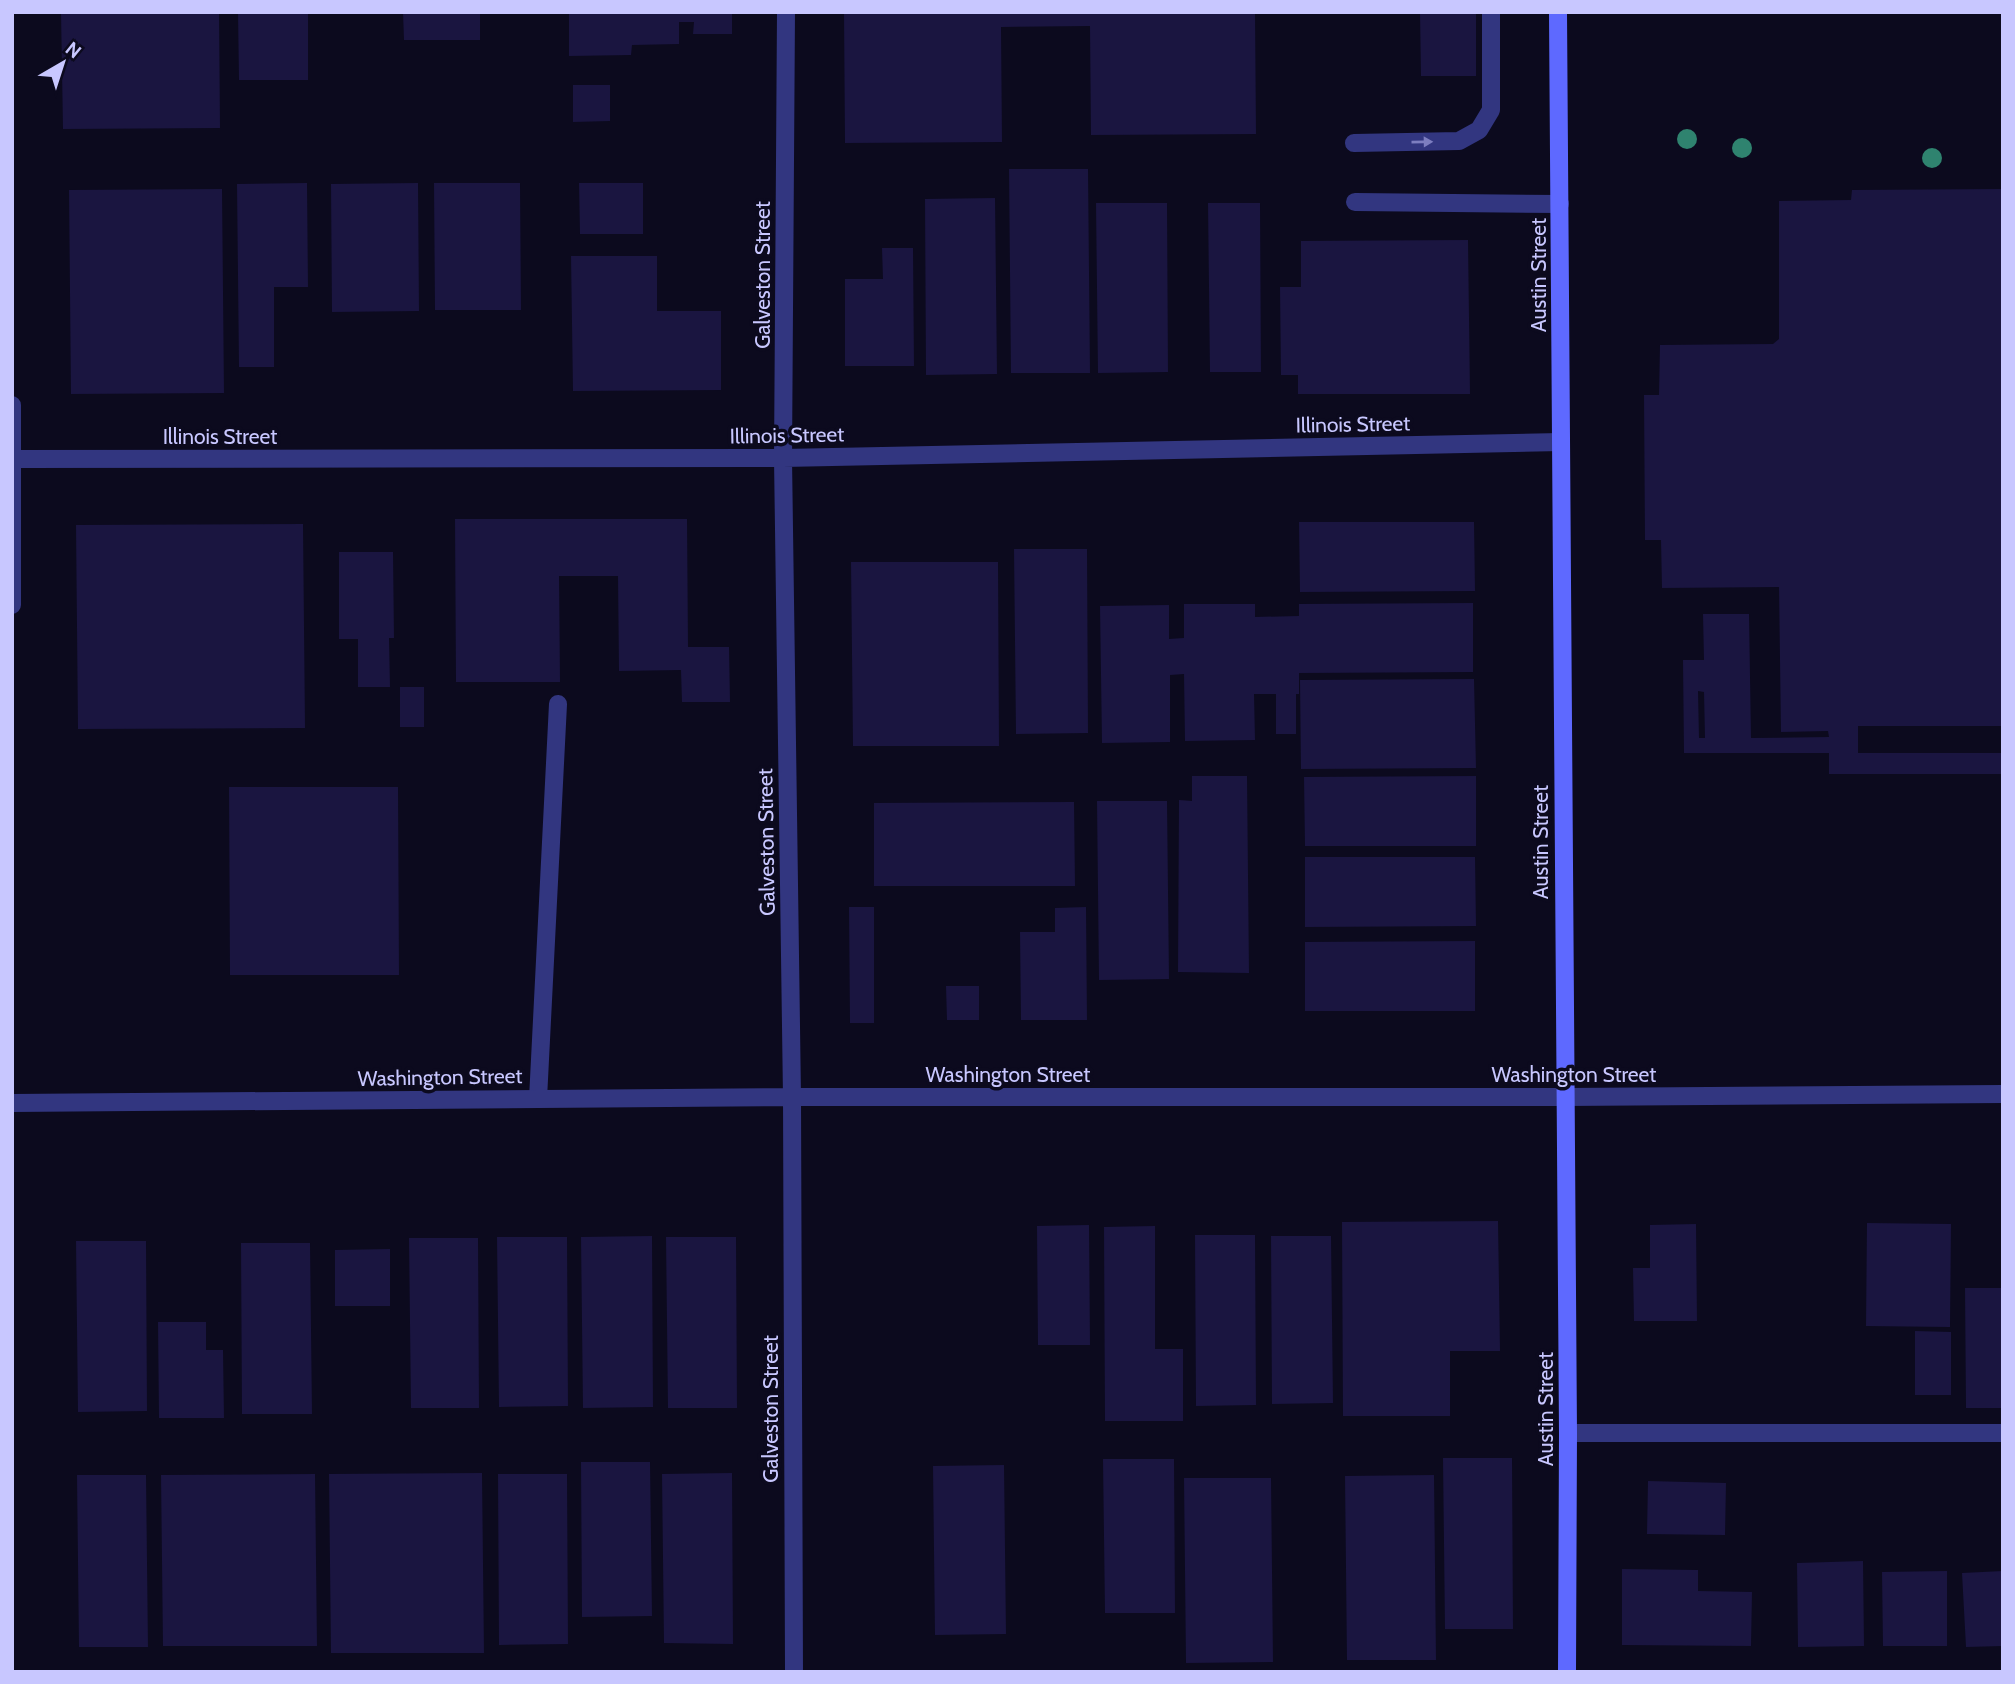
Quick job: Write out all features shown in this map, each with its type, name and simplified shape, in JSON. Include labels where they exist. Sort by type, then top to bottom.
[{"type":"street","name":"Galveston Street","points":[[786,12],[783,458],[792,1097],[794,1672]]},
{"type":"street","points":[[1353,143],[1459,141],[1479,130],[1491,110],[1491,12]]},
{"type":"street","name":"Austin Street","points":[[1558,12],[1568,1433],[1567,1672]]},
{"type":"street","points":[[1355,202],[1560,204]]},
{"type":"street","points":[[12,405],[12,605]]},
{"type":"street","name":"Illinois Street","points":[[13,459],[783,458],[1561,442]]},
{"type":"street","points":[[538,1099],[558,704]]},
{"type":"street","name":"Washington Street","points":[[12,1103],[792,1097],[2003,1094]]},
{"type":"street","points":[[1568,1433],[2003,1433]]},
{"type":"building","points":[[61,12],[219,12],[220,128],[63,129]]},
{"type":"building","points":[[238,12],[308,12],[308,80],[239,80]]},
{"type":"building","points":[[403,12],[480,12],[480,40],[404,40]]},
{"type":"building","points":[[569,12],[732,12],[732,34],[693,34],[694,22],[679,22],[679,44],[632,45],[631,55],[569,56]]},
{"type":"building","points":[[844,12],[1255,12],[1256,134],[1091,135],[1090,26],[1001,27],[1002,142],[845,143]]},
{"type":"building","points":[[1420,12],[1476,12],[1476,76],[1421,76]]},
{"type":"building","points":[[573,85],[610,85],[610,121],[573,122]]},
{"type":"building","points":[[1009,169],[1088,169],[1090,373],[1011,373]]},
{"type":"building","points":[[307,183],[308,287],[274,287],[274,367],[239,367],[237,184]]},
{"type":"building","points":[[418,183],[419,311],[332,312],[331,184]]},
{"type":"building","points":[[434,183],[520,183],[521,310],[435,310]]},
{"type":"building","points":[[579,183],[643,183],[643,234],[580,234]]},
{"type":"building","points":[[222,189],[224,393],[71,394],[69,190]]},
{"type":"building","points":[[2003,189],[2003,726],[1858,726],[1858,753],[2003,753],[2003,774],[1829,774],[1829,753],[1684,753],[1683,660],[1704,660],[1703,614],[1749,614],[1751,738],[1829,737],[1828,731],[1781,732],[1779,587],[1662,588],[1661,540],[1645,540],[1644,395],[1659,395],[1660,345],[1773,344],[1779,339],[1779,201],[1851,200],[1852,190]],"holes":[[[1698,691],[1704,692],[1705,738],[1699,738]]]},
{"type":"building","points":[[995,198],[997,374],[926,375],[925,199]]},
{"type":"building","points":[[1096,203],[1167,203],[1168,372],[1098,373]]},
{"type":"building","points":[[1208,203],[1260,203],[1261,372],[1210,372]]},
{"type":"building","points":[[1468,240],[1470,394],[1298,394],[1298,375],[1281,375],[1280,287],[1301,287],[1301,241]]},
{"type":"building","points":[[882,248],[913,248],[914,366],[845,366],[845,279],[883,279]]},
{"type":"building","points":[[571,256],[657,256],[657,311],[721,311],[721,390],[573,391]]},
{"type":"building","points":[[455,519],[687,519],[688,647],[729,647],[730,702],[682,702],[681,670],[619,671],[618,576],[559,576],[560,682],[456,682]]},
{"type":"building","points":[[1299,522],[1474,522],[1475,591],[1300,592]]},
{"type":"building","points":[[303,524],[305,728],[78,729],[76,525]]},
{"type":"building","points":[[1014,549],[1087,549],[1088,733],[1016,734]]},
{"type":"building","points":[[339,552],[393,552],[394,638],[389,638],[390,687],[358,687],[358,639],[339,639]]},
{"type":"building","points":[[851,562],[998,562],[999,746],[853,746]]},
{"type":"building","points":[[1473,603],[1473,672],[1299,673],[1296,734],[1276,734],[1276,694],[1254,694],[1255,740],[1185,741],[1184,674],[1170,675],[1170,742],[1102,743],[1100,606],[1169,605],[1169,639],[1184,638],[1184,604],[1255,604],[1255,617],[1299,616],[1299,604]]},
{"type":"building","points":[[1474,679],[1476,768],[1301,769],[1300,680]]},
{"type":"building","points":[[400,687],[424,687],[424,727],[400,727]]},
{"type":"building","points":[[1192,776],[1247,776],[1249,973],[1178,972],[1179,800],[1192,801]]},
{"type":"building","points":[[1476,776],[1476,846],[1305,846],[1304,777]]},
{"type":"building","points":[[229,787],[398,787],[399,975],[230,975]]},
{"type":"building","points":[[1097,801],[1167,801],[1169,979],[1099,980]]},
{"type":"building","points":[[1074,802],[1075,886],[874,886],[874,803]]},
{"type":"building","points":[[1305,857],[1475,857],[1476,926],[1305,927]]},
{"type":"building","points":[[849,907],[874,907],[874,1023],[850,1023]]},
{"type":"building","points":[[1086,907],[1087,1020],[1021,1020],[1020,932],[1055,932],[1055,908]]},
{"type":"building","points":[[1475,941],[1475,1011],[1305,1011],[1305,942]]},
{"type":"building","points":[[946,986],[979,986],[979,1020],[947,1020]]},
{"type":"building","points":[[1498,1221],[1500,1351],[1450,1351],[1450,1416],[1343,1416],[1342,1222]]},
{"type":"building","points":[[1867,1223],[1951,1224],[1950,1327],[1866,1326]]},
{"type":"building","points":[[1696,1224],[1697,1321],[1634,1321],[1633,1268],[1650,1268],[1650,1225]]},
{"type":"building","points":[[1089,1225],[1090,1345],[1038,1345],[1037,1226]]},
{"type":"building","points":[[1155,1226],[1155,1349],[1183,1349],[1183,1421],[1105,1421],[1104,1227]]},
{"type":"building","points":[[1195,1235],[1255,1235],[1256,1405],[1196,1406]]},
{"type":"building","points":[[652,1236],[653,1407],[583,1408],[581,1237]]},
{"type":"building","points":[[1271,1236],[1331,1236],[1333,1403],[1272,1404]]},
{"type":"building","points":[[497,1237],[567,1237],[568,1406],[499,1407]]},
{"type":"building","points":[[666,1237],[736,1237],[737,1408],[668,1408]]},
{"type":"building","points":[[409,1238],[478,1238],[479,1408],[411,1408]]},
{"type":"building","points":[[76,1241],[146,1241],[147,1411],[78,1412]]},
{"type":"building","points":[[241,1243],[310,1243],[312,1414],[242,1414]]},
{"type":"building","points":[[390,1249],[390,1306],[335,1306],[335,1250]]},
{"type":"building","points":[[1965,1288],[2003,1288],[2003,1408],[1966,1408]]},
{"type":"building","points":[[158,1322],[206,1322],[206,1350],[223,1350],[224,1418],[159,1418]]},
{"type":"building","points":[[1915,1331],[1951,1332],[1951,1395],[1915,1395]]},
{"type":"building","points":[[1443,1458],[1512,1458],[1513,1629],[1445,1629]]},
{"type":"building","points":[[1103,1459],[1174,1459],[1175,1613],[1105,1613]]},
{"type":"building","points":[[581,1462],[650,1462],[652,1616],[582,1617]]},
{"type":"building","points":[[1004,1465],[1006,1634],[935,1635],[933,1466]]},
{"type":"building","points":[[482,1473],[484,1653],[331,1653],[329,1474]]},
{"type":"building","points":[[732,1473],[733,1644],[664,1643],[662,1474]]},
{"type":"building","points":[[315,1474],[317,1646],[163,1646],[161,1475]]},
{"type":"building","points":[[498,1474],[567,1474],[568,1644],[499,1645]]},
{"type":"building","points":[[77,1475],[146,1475],[148,1647],[79,1647]]},
{"type":"building","points":[[1434,1475],[1436,1660],[1347,1660],[1345,1476]]},
{"type":"building","points":[[1184,1478],[1271,1478],[1273,1662],[1186,1663]]},
{"type":"building","points":[[1648,1481],[1726,1483],[1725,1535],[1647,1534]]},
{"type":"building","points":[[1863,1561],[1864,1646],[1798,1647],[1797,1563]]},
{"type":"building","points":[[1622,1569],[1698,1570],[1698,1591],[1752,1592],[1751,1646],[1622,1645]]},
{"type":"building","points":[[1947,1571],[1947,1646],[1883,1646],[1882,1572]]},
{"type":"building","points":[[2003,1571],[2003,1646],[1966,1647],[1962,1573]]}]
